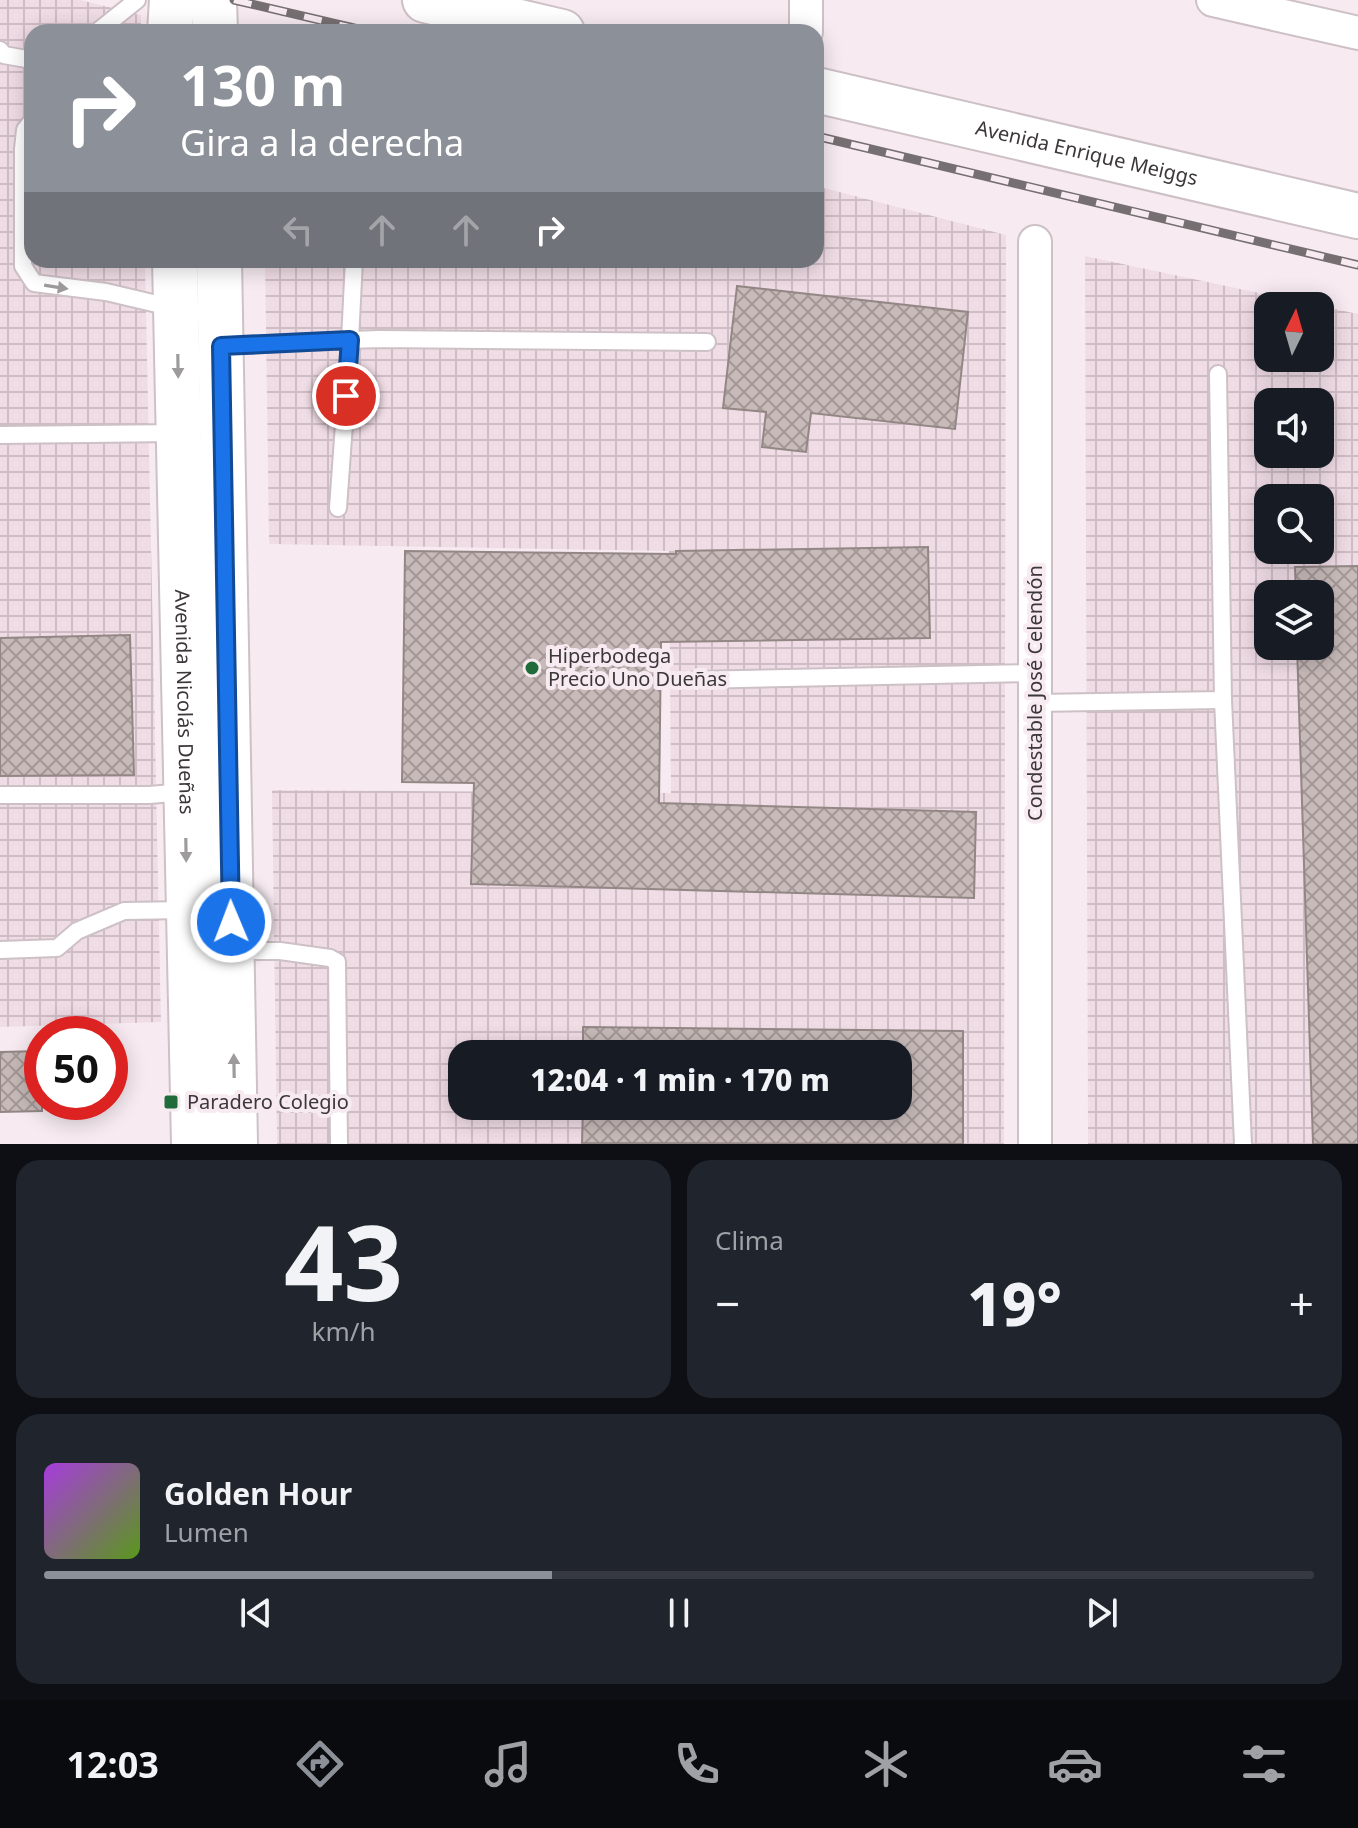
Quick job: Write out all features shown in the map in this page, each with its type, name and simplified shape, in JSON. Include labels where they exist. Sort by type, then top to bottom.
[{"type":"main road","points":[[425,0],[528,24]]},
{"type":"main road","points":[[172,6],[202,24]]},
{"type":"main road","name":"Avenida Enrique Meiggs","points":[[824,92],[1358,216]]},
{"type":"main road","name":"Avenida Nicolás Dueñas","points":[[175,268],[194,1144]]},
{"type":"main road","points":[[219,268],[235,1144]]},
{"type":"street","points":[[806,0],[806,24]]},
{"type":"street","points":[[1213,0],[1358,33]]},
{"type":"street","name":"Condestable José Celendón","points":[[1035,242],[1035,1144]]},
{"type":"lane","points":[[120,24],[172,6]]},
{"type":"lane","points":[[0,50],[4,55],[24,59]]},
{"type":"lane","points":[[24,140],[24,268]]},
{"type":"lane","points":[[24,268],[34,283],[106,292],[176,309]]},
{"type":"lane","points":[[338,508],[354,268]]},
{"type":"lane","points":[[221,346],[350,340],[707,342]]},
{"type":"lane","points":[[1218,374],[1223,700],[1243,1144]]},
{"type":"lane","points":[[0,435],[179,433]]},
{"type":"lane","points":[[695,680],[1035,688],[1223,700]]},
{"type":"lane","points":[[0,795],[149,795],[185,792]]},
{"type":"lane","points":[[0,950],[57,948],[77,931],[124,911],[188,910]]},
{"type":"lane","points":[[232,951],[280,951],[330,958],[337,962],[339,1144]]},
{"type":"shaded area","points":[[0,0],[80,0],[141,15],[141,24],[24,24],[24,268],[145,268],[161,1022],[128,1023],[128,1016],[24,1016],[24,1026],[0,1027]]},
{"type":"shaded area","points":[[824,188],[1006,235],[1004,1144],[277,1144],[272,790],[671,793],[669,551],[269,544],[265,268],[824,268]]},
{"type":"shaded area","points":[[1085,256],[1254,292],[1254,372],[1334,372],[1334,309],[1358,314],[1358,1144],[1088,1144]]},
{"type":"building","points":[[737,286],[968,312],[955,429],[811,413],[806,452],[762,447],[766,412],[723,408]]},
{"type":"building","points":[[928,547],[930,638],[661,642],[659,803],[976,812],[974,898],[471,884],[474,783],[402,782],[405,551],[676,554],[676,551]]},
{"type":"building","points":[[1358,566],[1358,1144],[1313,1144],[1297,660],[1334,660],[1334,580],[1295,580],[1295,567]]},
{"type":"building","points":[[130,635],[134,775],[0,776],[0,638]]},
{"type":"building","points":[[583,1027],[963,1031],[963,1144],[582,1143],[583,1120],[912,1120],[912,1040],[583,1040]]},
{"type":"building","points":[[24,1051],[24,1111],[0,1112],[0,1052]]},
{"type":"railway","points":[[234,0],[337,24]]},
{"type":"railway","points":[[824,138],[1358,265]]},
{"type":"place","name":"Hiperbodega Precio Uno Dueñas","points":[[532,668]]},
{"type":"place","name":"Paradero Colegio","points":[[171,1102]]},
{"type":"route","points":[[231,922],[221,346],[350,340],[346,396]]}]
